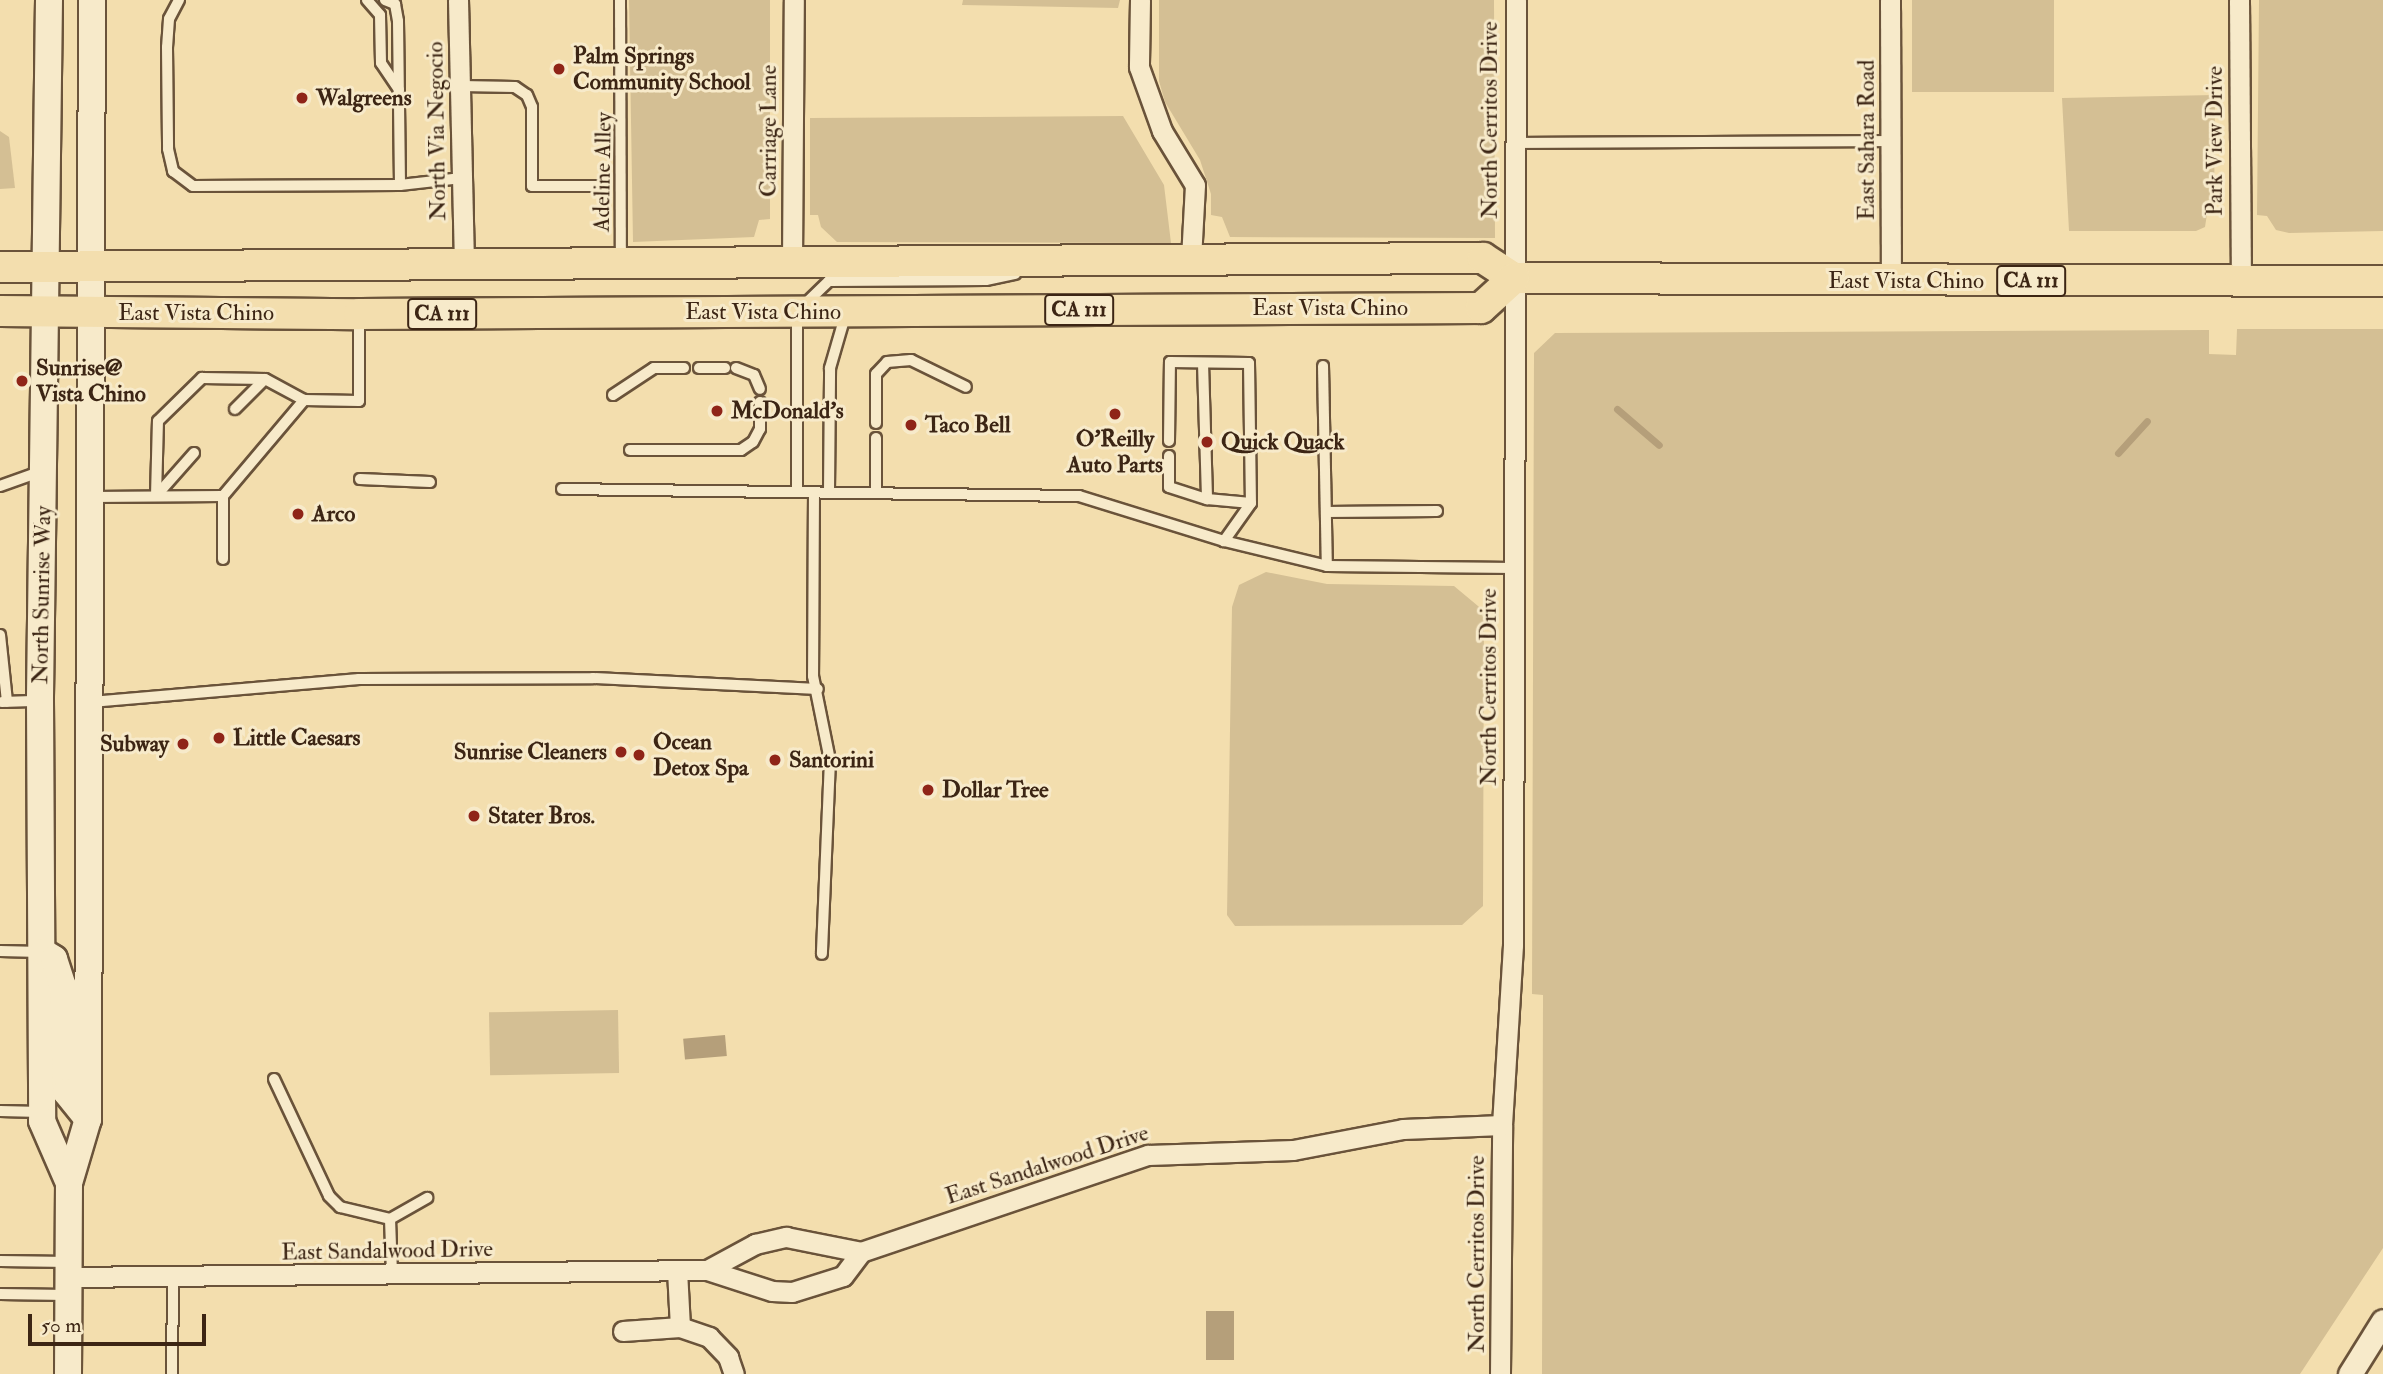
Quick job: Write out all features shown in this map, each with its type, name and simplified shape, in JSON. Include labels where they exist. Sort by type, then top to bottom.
[{"type":"main road","name":"North Sunrise Way","points":[[49,0],[49,267],[40,701],[42,1112],[69,1184]]},
{"type":"main road","name":"North Sunrise Way","points":[[68,1374],[69,1184],[88,1119],[88,312],[92,268],[92,0]]},
{"type":"main road","name":"East Vista Chino","points":[[0,267],[621,261],[1483,258],[1514,278],[2383,281]]},
{"type":"main road","name":"East Vista Chino","points":[[0,311],[359,314],[1481,308],[1514,278]]},
{"type":"main road","points":[[43,952],[54,959],[62,986],[66,1092],[88,1119]]},
{"type":"street","name":"North Via Negocio","points":[[458,0],[464,262]]},
{"type":"street","name":"Carriage Lane","points":[[792,262],[794,0]]},
{"type":"street","points":[[1140,0],[1139,67],[1161,131],[1195,185],[1191,260]]},
{"type":"street","name":"North Cerritos Drive","points":[[1500,1374],[1502,1125],[1513,946],[1516,0]]},
{"type":"street","name":"East Sahara Road","points":[[1890,0],[1893,141],[1891,281]]},
{"type":"street","name":"Park View Drive","points":[[2239,0],[2242,282]]},
{"type":"street","name":"East Sandalwood Drive","points":[[707,1270],[755,1244],[786,1237],[861,1252],[1148,1155],[1293,1150],[1403,1129],[1502,1125]]},
{"type":"street","name":"East Sandalwood Drive","points":[[68,1278],[173,1279],[707,1270],[772,1291],[792,1292],[843,1276],[861,1252]]},
{"type":"street","points":[[677,1270],[680,1327]]},
{"type":"street","points":[[2350,1374],[2383,1321]]},
{"type":"street","points":[[623,1331],[680,1327],[709,1337],[728,1357],[734,1374]]},
{"type":"lane","points":[[179,0],[169,19],[168,149],[173,172],[193,186],[400,185],[462,178]]},
{"type":"lane","points":[[367,0],[380,15],[381,63],[399,90]]},
{"type":"lane","points":[[385,0],[395,4],[398,21],[400,185]]},
{"type":"lane","name":"Adeline Alley","points":[[620,0],[621,261]]},
{"type":"lane","points":[[461,86],[515,87],[527,95],[531,107],[531,186],[596,186]]},
{"type":"lane","points":[[1515,143],[1893,141]]},
{"type":"lane","points":[[797,492],[797,312],[829,281],[986,280],[1081,261]]},
{"type":"lane","points":[[829,492],[830,368],[847,311]]},
{"type":"lane","points":[[156,496],[158,421],[202,378],[265,379],[304,400],[359,401],[359,314]]},
{"type":"lane","points":[[876,423],[876,374],[887,362],[911,360],[966,387]]},
{"type":"lane","points":[[1170,441],[1170,362],[1250,363],[1251,503],[1224,541]]},
{"type":"lane","points":[[1203,363],[1207,499]]},
{"type":"lane","points":[[1323,366],[1327,566]]},
{"type":"lane","points":[[612,395],[654,368],[684,368]]},
{"type":"lane","points":[[699,368],[725,368]]},
{"type":"lane","points":[[736,368],[754,375],[760,389]]},
{"type":"lane","points":[[235,410],[265,379]]},
{"type":"lane","points":[[223,559],[223,496],[304,400]]},
{"type":"lane","points":[[630,450],[741,450],[754,442],[760,429],[760,402]]},
{"type":"lane","points":[[876,438],[876,490]]},
{"type":"lane","points":[[156,496],[194,453]]},
{"type":"lane","points":[[1169,456],[1169,487],[1207,499],[1251,503]]},
{"type":"lane","points":[[0,486],[36,476],[44,466]]},
{"type":"lane","points":[[360,479],[430,482]]},
{"type":"lane","points":[[562,489],[797,492],[876,490],[1079,496],[1224,541],[1327,566],[1514,568]]},
{"type":"lane","points":[[814,492],[813,676],[818,689],[830,779],[822,954]]},
{"type":"lane","points":[[88,497],[223,496]]},
{"type":"lane","points":[[1326,512],[1437,511]]},
{"type":"lane","points":[[0,635],[3,702],[40,701]]},
{"type":"lane","points":[[90,702],[346,680],[604,678],[818,689]]},
{"type":"lane","points":[[0,951],[43,952]]},
{"type":"lane","points":[[274,1079],[329,1196],[340,1207],[390,1219],[428,1199]]},
{"type":"lane","points":[[0,1111],[42,1112]]},
{"type":"lane","points":[[390,1219],[392,1275]]},
{"type":"lane","points":[[0,1261],[68,1278]]},
{"type":"lane","points":[[0,1294],[68,1278]]},
{"type":"lane","points":[[172,1374],[173,1279]]},
{"type":"shaded area","points":[[629,0],[770,0],[770,219],[759,220],[754,237],[633,242]]},
{"type":"shaded area","points":[[963,0],[1120,0],[1118,8],[962,5]]},
{"type":"shaded area","points":[[1159,0],[1494,0],[1495,238],[1230,237],[1222,217],[1211,215],[1211,194],[1200,160],[1165,102],[1159,81]]},
{"type":"shaded area","points":[[1912,0],[2054,0],[2054,92],[1912,92]]},
{"type":"shaded area","points":[[2259,0],[2383,0],[2383,231],[2289,233],[2276,230],[2267,216],[2257,215]]},
{"type":"shaded area","points":[[2215,95],[2214,215],[2207,214],[2205,227],[2196,231],[2069,231],[2062,98]]},
{"type":"shaded area","points":[[1123,116],[1164,185],[1171,243],[837,242],[821,227],[818,215],[810,215],[810,118]]},
{"type":"shaded area","points":[[0,131],[9,137],[15,188],[0,189]]},
{"type":"shaded area","points":[[2237,329],[2383,329],[2383,1248],[2300,1374],[1542,1374],[1543,995],[1532,994],[1534,353],[1555,333],[2209,330],[2209,354],[2236,355]]},
{"type":"shaded area","points":[[1266,572],[1327,584],[1454,586],[1484,611],[1483,906],[1462,925],[1235,926],[1227,915],[1232,607],[1239,585]]},
{"type":"shaded area","points":[[618,1010],[619,1073],[490,1075],[489,1012]]},
{"type":"shaded area","points":[[725,1035],[727,1056],[685,1060],[683,1039]]},
{"type":"shaded area","points":[[1206,1311],[1234,1311],[1234,1360],[1206,1360]]},
{"type":"waterway","points":[[1617,409],[1659,445]]},
{"type":"waterway","points":[[2118,453],[2147,421]]},
{"type":"place","name":"Palm Springs Community School","points":[[559,69]]},
{"type":"place","name":"Walgreens","points":[[302,98]]},
{"type":"place","name":"Sunrise@ Vista Chino","points":[[22,381]]},
{"type":"place","name":"McDonald's","points":[[717,411]]},
{"type":"place","name":"O'Reilly Auto Parts","points":[[1115,414]]},
{"type":"place","name":"Taco Bell","points":[[911,425]]},
{"type":"place","name":"Quick Quack","points":[[1207,442]]},
{"type":"place","name":"Arco","points":[[298,514]]},
{"type":"place","name":"Little Caesars","points":[[219,738]]},
{"type":"place","name":"Subway","points":[[183,744]]},
{"type":"place","name":"Sunrise Cleaners","points":[[621,752]]},
{"type":"place","name":"Ocean Detox Spa","points":[[639,755]]},
{"type":"place","name":"Santorini","points":[[775,760]]},
{"type":"place","name":"Dollar Tree","points":[[928,790]]},
{"type":"place","name":"Stater Bros.","points":[[474,816]]}]
